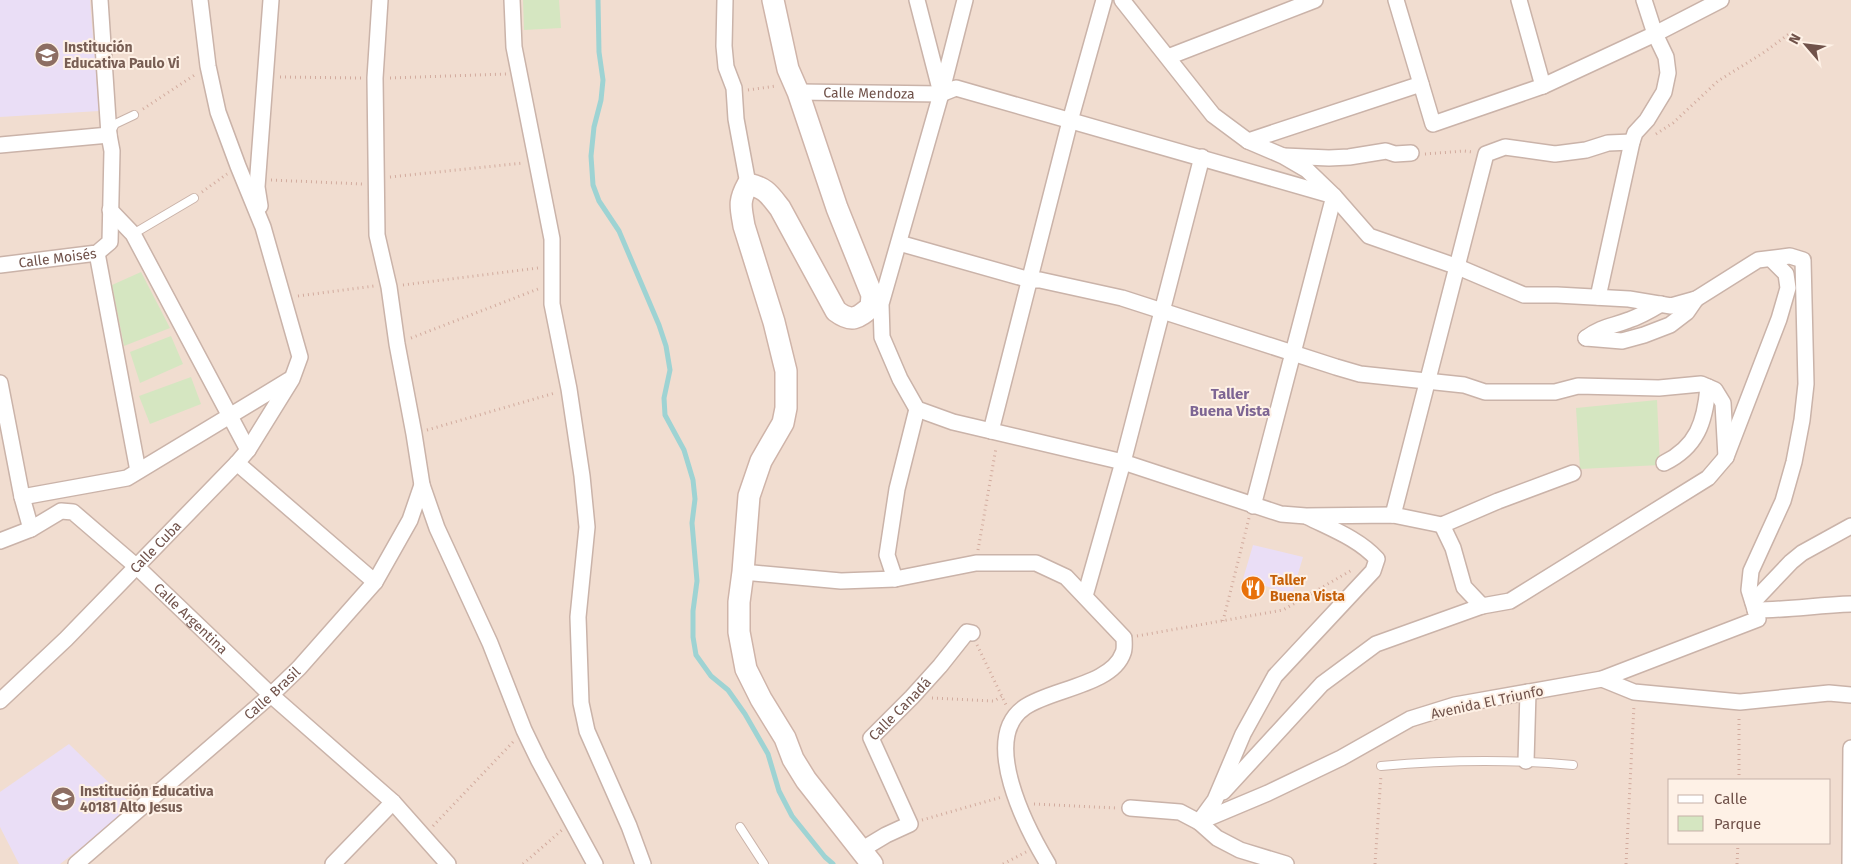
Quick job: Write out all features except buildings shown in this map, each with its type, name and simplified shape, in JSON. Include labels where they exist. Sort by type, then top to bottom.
[{"type":"street","points":[[100,0],[109,135],[112,151],[110,210],[134,234],[248,450]]},
{"type":"street","points":[[200,0],[208,66],[218,112],[263,227]]},
{"type":"street","points":[[263,227],[257,187],[271,0]]},
{"type":"street","points":[[380,0],[375,78],[377,235],[389,287],[422,485],[437,528],[490,643],[524,730],[595,864]]},
{"type":"street","points":[[512,0],[514,47],[552,239],[552,304],[569,388],[582,476],[587,527],[578,617],[581,703],[587,731],[630,826],[643,864]]},
{"type":"street","points":[[725,0],[724,46],[726,66],[732,83],[748,184],[740,197],[741,210],[744,226],[774,322],[786,372],[786,408],[783,423],[761,461],[749,496],[744,572],[739,602],[739,632],[746,669],[761,699],[785,738],[793,760],[806,780],[866,857],[886,835],[910,824]]},
{"type":"street","points":[[773,0],[788,69],[837,208],[872,295],[882,337],[890,358],[917,409],[897,488],[887,555],[895,579]]},
{"type":"street","points":[[917,0],[941,94]]},
{"type":"street","points":[[748,184],[761,187],[769,193],[780,208],[836,311],[845,318],[858,318],[876,314],[882,304],[941,94],[965,0]]},
{"type":"street","points":[[995,432],[1070,120],[1104,0]]},
{"type":"street","points":[[1122,0],[1214,114],[1248,141],[1283,156],[1307,170],[1334,196],[1369,236],[1458,267],[1524,295],[1629,299],[1671,306],[1696,299],[1758,260],[1772,260],[1790,256],[1803,260],[1806,384],[1802,420],[1794,462],[1783,501],[1751,571],[1749,590],[1755,610]]},
{"type":"street","points":[[1168,57],[1315,0]]},
{"type":"street","points":[[1396,0],[1434,124],[1543,86],[1655,34],[1722,0]]},
{"type":"street","points":[[1519,0],[1543,86]]},
{"type":"street","points":[[1598,297],[1632,142],[1635,133],[1647,120],[1664,92],[1668,73],[1666,57],[1655,34],[1644,0]]},
{"type":"street","points":[[1248,141],[1421,84]]},
{"type":"street","name":"Calle Mendoza","points":[[796,88],[941,94],[956,88],[1334,196]]},
{"type":"street","points":[[0,145],[109,135]]},
{"type":"street","points":[[1393,515],[1486,154],[1505,147],[1555,154],[1586,150],[1608,143],[1632,142]]},
{"type":"street","points":[[1283,156],[1329,158],[1350,157],[1386,151],[1395,154],[1411,153]]},
{"type":"street","points":[[1085,596],[1123,462],[1202,157]]},
{"type":"street","points":[[1253,506],[1334,196]]},
{"type":"street","name":"Calle Moisés","points":[[0,265],[97,253],[110,242],[110,210]]},
{"type":"street","name":"Calle Cuba","points":[[0,701],[137,568],[237,463],[248,450],[292,379],[300,357],[285,297],[263,227]]},
{"type":"street","points":[[899,243],[1030,280],[1040,280],[1122,298],[1360,374],[1464,385],[1485,392],[1555,392],[1578,386],[1659,388],[1701,384],[1715,390],[1724,403],[1726,457]]},
{"type":"street","points":[[97,253],[138,471]]},
{"type":"street","points":[[1199,822],[1215,800],[1322,684],[1376,644],[1482,606],[1510,601],[1708,478],[1726,457],[1779,319],[1788,288],[1786,274],[1772,260]]},
{"type":"street","points":[[1661,304],[1640,316],[1599,329],[1586,338],[1602,341],[1622,341],[1644,335],[1670,324],[1687,312],[1696,299]]},
{"type":"street","points":[[22,497],[126,478],[292,379]]},
{"type":"street","points":[[0,383],[22,497],[31,529],[0,541]]},
{"type":"street","points":[[1664,463],[1684,451],[1694,438],[1706,407],[1708,387]]},
{"type":"street","points":[[917,409],[953,422],[1123,462],[1281,514],[1306,516],[1393,515],[1442,525],[1498,501],[1573,473]]},
{"type":"street","points":[[237,463],[375,582]]},
{"type":"street","name":"Calle Brasil","points":[[76,864],[271,695],[299,668],[375,582],[410,520],[422,485]]},
{"type":"street","name":"Calle Argentina","points":[[31,529],[61,511],[73,512],[137,568],[271,695],[393,802],[448,864]]},
{"type":"street","points":[[1215,800],[1243,734],[1276,676],[1373,571],[1377,559],[1369,550],[1306,516]]},
{"type":"street","points":[[1442,525],[1453,548],[1464,587],[1482,606]]},
{"type":"street","points":[[1755,610],[1791,562],[1802,553],[1851,526]]},
{"type":"street","points":[[744,572],[841,580],[895,579],[976,563],[1036,563],[1066,577],[1124,638],[1124,653],[1109,673],[1025,707],[1013,720],[1007,734],[1006,754],[1017,798],[1048,864]]},
{"type":"street","points":[[1755,610],[1786,610],[1814,605],[1851,604]]},
{"type":"street","name":"Avenida El Triunfo","points":[[1199,822],[1268,793],[1341,758],[1410,719],[1455,705],[1602,679],[1755,610]]},
{"type":"street","name":"Calle Canadá","points":[[910,824],[871,738],[940,666],[966,632],[972,633]]},
{"type":"street","points":[[1602,679],[1634,692],[1740,702],[1829,693],[1851,695]]},
{"type":"street","points":[[1526,761],[1528,692]]},
{"type":"street","points":[[1850,864],[1851,748]]},
{"type":"street","points":[[332,864],[393,802]]},
{"type":"street","points":[[1130,808],[1180,812],[1199,822],[1217,838],[1240,850],[1286,864]]},
{"type":"lane","points":[[109,135],[115,124],[134,115]]},
{"type":"lane","points":[[134,234],[194,198]]},
{"type":"lane","points":[[1381,766],[1448,760],[1526,761],[1573,765]]},
{"type":"lane","points":[[740,827],[764,864]]},
{"type":"path","points":[[1632,142],[1654,136],[1673,123],[1718,81],[1763,53],[1793,30]]},
{"type":"path","points":[[134,115],[208,66]]},
{"type":"path","points":[[732,83],[750,90],[796,88]]},
{"type":"path","points":[[1411,153],[1434,154],[1464,151],[1486,154]]},
{"type":"path","points":[[258,179],[375,182],[536,161]]},
{"type":"path","points":[[194,198],[238,166]]},
{"type":"path","points":[[285,297],[376,286],[389,287],[551,266]]},
{"type":"path","points":[[397,344],[551,284]]},
{"type":"path","points":[[414,434],[569,388]]},
{"type":"path","points":[[976,563],[995,432]]},
{"type":"path","points":[[1223,621],[1253,506]]},
{"type":"path","points":[[1124,638],[1283,610],[1354,569],[1366,568],[1373,571]]},
{"type":"path","points":[[972,633],[1013,720]]},
{"type":"path","points":[[1626,864],[1634,692]]},
{"type":"path","points":[[912,697],[994,701],[1002,696]]},
{"type":"path","points":[[1738,779],[1740,702]]},
{"type":"path","points":[[424,836],[524,730]]},
{"type":"path","points":[[1375,864],[1381,766]]},
{"type":"path","points":[[910,824],[1017,798],[1130,808]]},
{"type":"path","points":[[522,864],[571,821]]},
{"type":"path","points":[[1738,844],[1738,864]]},
{"type":"path","points":[[1002,864],[1038,846]]},
{"type":"shaded area","points":[[0,0],[1851,0],[1851,864],[0,864]]},
{"type":"shaded area","name":"Institución Educativa Paulo Vi","points":[[0,0],[90,0],[99,111],[0,117]]},
{"type":"shaded area","points":[[1253,545],[1303,557],[1292,594],[1243,579]]},
{"type":"shaded area","name":"Institución Educativa 40181 Alto Jesus","points":[[69,744],[134,807],[60,864],[19,864],[0,827],[0,792]]},
{"type":"green space","points":[[523,0],[559,0],[561,28],[524,30]]},
{"type":"green space","points":[[141,272],[170,328],[124,346],[112,285]]},
{"type":"green space","points":[[171,336],[183,364],[140,383],[130,352]]},
{"type":"green space","points":[[191,377],[201,404],[150,424],[139,396]]},
{"type":"green space","points":[[1657,400],[1660,465],[1580,469],[1576,408]]},
{"type":"waterway","points":[[598,0],[599,52],[603,80],[601,100],[594,127],[591,156],[593,185],[599,201],[619,231],[666,346],[670,370],[664,398],[665,415],[684,450],[693,480],[695,499],[692,523],[697,581],[693,611],[693,637],[696,655],[711,676],[728,690],[745,714],[768,754],[779,791],[792,816],[825,857],[833,864]]},
{"type":"place","name":"Institución Educativa Paulo Vi","points":[[47,55]]},
{"type":"place","name":"Taller Buena Vista","points":[[1253,588]]},
{"type":"place","name":"Institución Educativa 40181 Alto Jesus","points":[[63,799]]},
{"type":"district","name":"Taller Buena Vista","points":[[1230,402]]}]
